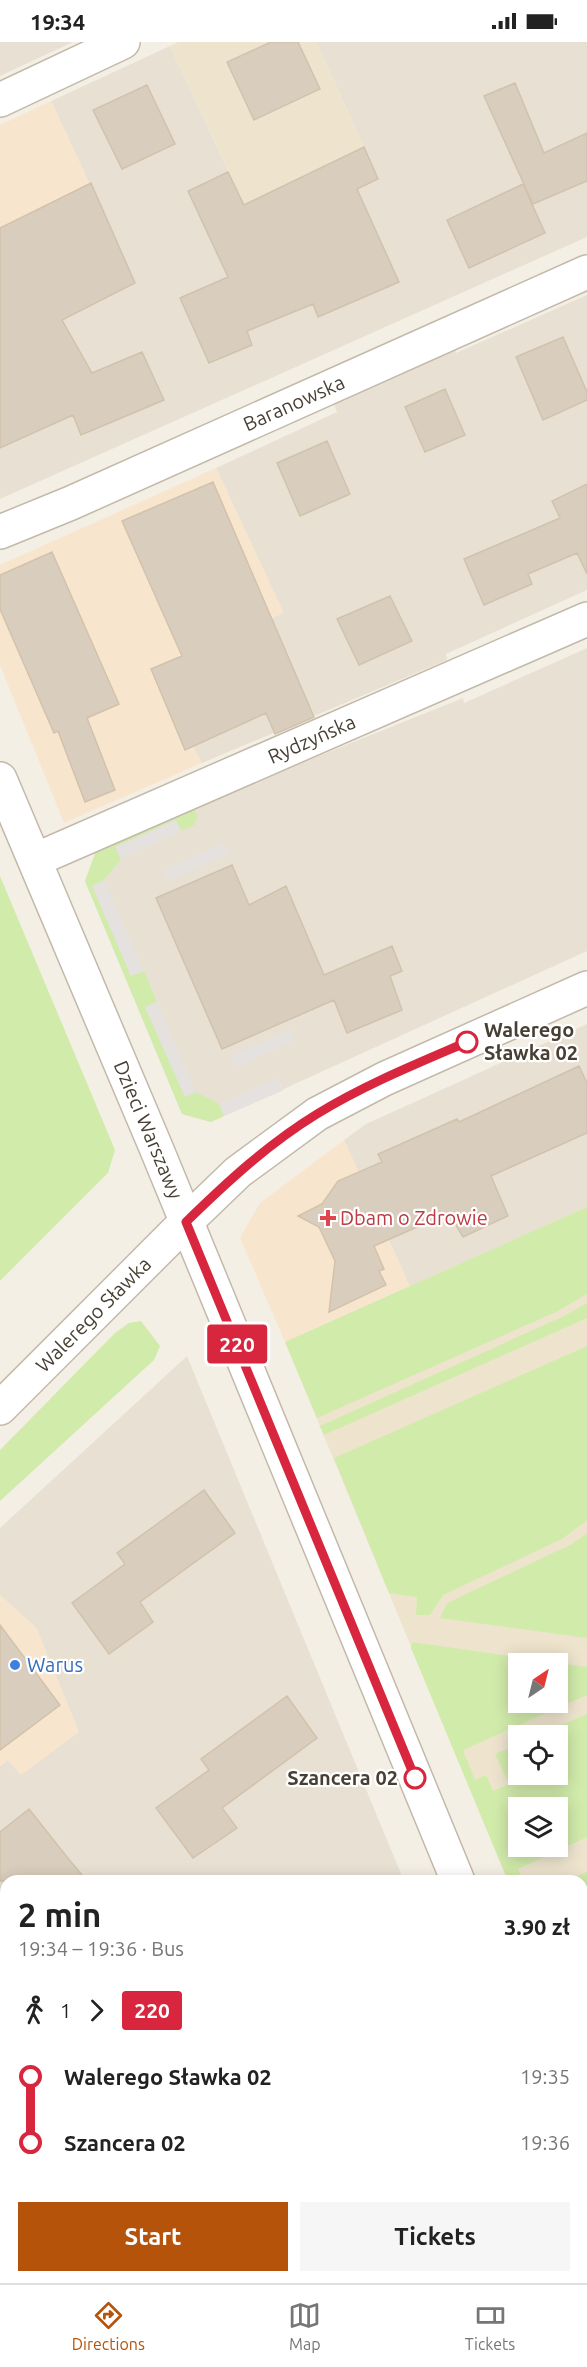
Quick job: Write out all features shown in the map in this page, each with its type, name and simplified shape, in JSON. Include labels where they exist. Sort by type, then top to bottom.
[{"type":"street","points":[[0,100],[123,42]]},
{"type":"street","name":"Baranowska","points":[[0,532],[71,503],[587,272]]},
{"type":"street","name":"Rydzyńska","points":[[35,860],[587,619]]},
{"type":"street","name":"Dzieci Warszawy","points":[[0,778],[456,1875]]},
{"type":"street","name":"Walerego Sławka","points":[[0,1408],[238,1172],[324,1110],[384,1079],[587,988]]},
{"type":"shaded area","points":[[0,42],[73,42],[0,76]]},
{"type":"shaded area","points":[[178,42],[316,42],[364,147],[284,186],[246,209],[170,46]]},
{"type":"shaded area","points":[[316,42],[587,42],[587,237],[0,499],[0,303],[124,258],[51,101],[170,46],[244,205],[364,147]]},
{"type":"shaded area","points":[[51,101],[124,258],[90,275],[0,303],[0,125]]},
{"type":"shaded area","points":[[587,295],[587,590],[446,654],[447,660],[202,763],[193,747],[185,750],[151,669],[283,613],[216,468],[337,412],[333,402],[455,348],[456,353]]},
{"type":"shaded area","points":[[216,468],[284,613],[151,669],[184,750],[193,747],[202,763],[64,823],[0,665],[0,565]]},
{"type":"shaded area","points":[[587,648],[587,951],[211,1122],[182,1114],[85,881],[96,851],[219,796],[463,698],[464,703]]},
{"type":"shaded area","points":[[176,820],[181,831],[121,859],[115,847]]},
{"type":"shaded area","points":[[223,843],[228,854],[168,881],[163,870]]},
{"type":"shaded area","points":[[104,880],[144,971],[131,976],[92,886]]},
{"type":"shaded area","points":[[157,1002],[196,1092],[185,1097],[145,1007]]},
{"type":"shaded area","points":[[587,1024],[587,1207],[410,1287],[344,1140],[366,1124]]},
{"type":"shaded area","points":[[290,1030],[295,1041],[236,1067],[231,1056]]},
{"type":"shaded area","points":[[278,1078],[284,1090],[224,1116],[219,1104]]},
{"type":"shaded area","points":[[344,1140],[410,1287],[285,1342],[240,1238],[260,1203]]},
{"type":"shaded area","points":[[587,1207],[587,1875],[506,1875],[285,1342]]},
{"type":"shaded area","points":[[187,1356],[402,1875],[0,1875],[0,1766],[8,1760],[21,1775],[37,1629],[0,1595],[0,1528]]},
{"type":"shaded area","points":[[0,1595],[37,1629],[79,1732],[21,1775],[8,1760],[0,1766]]},
{"type":"green space","points":[[194,808],[198,817],[194,825],[181,831],[175,820],[116,847],[121,859],[104,880],[92,886],[131,976],[144,971],[157,1002],[145,1007],[185,1097],[196,1092],[219,1104],[224,1116],[211,1122],[182,1114],[85,881],[96,851]]},
{"type":"green space","points":[[0,876],[115,1150],[108,1173],[0,1281]]},
{"type":"green space","points":[[587,1207],[587,1294],[556,1312],[317,1418],[285,1342]]},
{"type":"green space","points":[[587,1303],[587,1318],[324,1435],[320,1426],[562,1317]]},
{"type":"green space","points":[[141,1321],[160,1346],[154,1360],[0,1501],[0,1450],[115,1333],[129,1323]]},
{"type":"green space","points":[[587,1346],[587,1520],[562,1539],[443,1595],[430,1615],[416,1615],[417,1597],[389,1593],[334,1458]]},
{"type":"green space","points":[[587,1533],[587,1638],[440,1618],[447,1603],[572,1544]]},
{"type":"green space","points":[[412,1642],[508,1656],[508,1713],[546,1713],[519,1725],[508,1725],[508,1730],[463,1750],[475,1780],[486,1775],[493,1791],[508,1784],[568,1785],[568,1725],[561,1725],[587,1714],[587,1837],[568,1846],[568,1797],[508,1797],[508,1857],[544,1857],[518,1869],[520,1875],[506,1875],[411,1648]]},
{"type":"green space","points":[[568,1664],[587,1667],[587,1695],[568,1703]]},
{"type":"green space","points":[[508,1749],[508,1782],[495,1754]]},
{"type":"building","points":[[271,42],[298,42],[320,89],[254,120],[227,62]]},
{"type":"building","points":[[515,83],[544,153],[587,133],[587,181],[533,204],[484,96]]},
{"type":"building","points":[[147,85],[175,144],[122,169],[93,110]]},
{"type":"building","points":[[364,147],[378,179],[357,189],[399,282],[318,317],[313,304],[247,331],[252,345],[209,363],[180,298],[228,277],[188,191],[228,172],[244,205]]},
{"type":"building","points":[[91,183],[135,283],[62,320],[92,373],[142,352],[164,400],[81,435],[73,415],[0,448],[0,228]]},
{"type":"building","points":[[523,184],[545,233],[469,268],[447,220]]},
{"type":"building","points":[[563,337],[587,392],[587,400],[543,420],[516,357]]},
{"type":"building","points":[[445,389],[465,435],[425,452],[405,407]]},
{"type":"building","points":[[327,441],[350,494],[300,516],[277,463]]},
{"type":"building","points":[[213,482],[314,717],[275,734],[266,713],[185,750],[151,669],[182,656],[122,521]]},
{"type":"building","points":[[587,484],[587,574],[577,553],[528,574],[532,584],[484,605],[464,559],[560,518],[552,501]]},
{"type":"building","points":[[52,552],[119,704],[87,718],[115,790],[85,802],[58,731],[54,733],[0,609],[0,575]]},
{"type":"building","points":[[390,596],[412,641],[359,665],[337,619]]},
{"type":"building","points":[[232,865],[249,905],[286,886],[324,975],[392,946],[402,971],[390,976],[402,1010],[347,1033],[334,1000],[222,1049],[156,898]]},
{"type":"building","points":[[579,1066],[587,1083],[587,1133],[491,1176],[508,1216],[463,1237],[449,1213],[374,1246],[384,1269],[379,1271],[386,1285],[329,1312],[335,1261],[319,1227],[298,1216],[322,1204],[338,1181],[382,1162],[378,1154],[457,1119],[459,1122]]},
{"type":"building","points":[[204,1490],[235,1533],[140,1602],[153,1622],[109,1654],[72,1603],[125,1564],[117,1553]]},
{"type":"building","name":"Warus","points":[[0,1625],[60,1705],[0,1750]]},
{"type":"building","points":[[287,1696],[317,1738],[222,1808],[237,1828],[193,1858],[156,1808],[209,1770],[201,1759]]},
{"type":"building","points":[[29,1809],[82,1875],[0,1875],[0,1832]]},
{"type":"bus line","name":"220","points":[[415,1778],[186,1222],[238,1172],[298,1126],[360,1090],[467,1042]]},
{"type":"place","name":"Walerego Sławka 02","points":[[467,1042]]},
{"type":"place","name":"Dbam o Zdrowie","points":[[328,1218]]},
{"type":"place","name":"Warus","points":[[15,1665]]},
{"type":"place","name":"Szancera 02","points":[[415,1778]]}]
